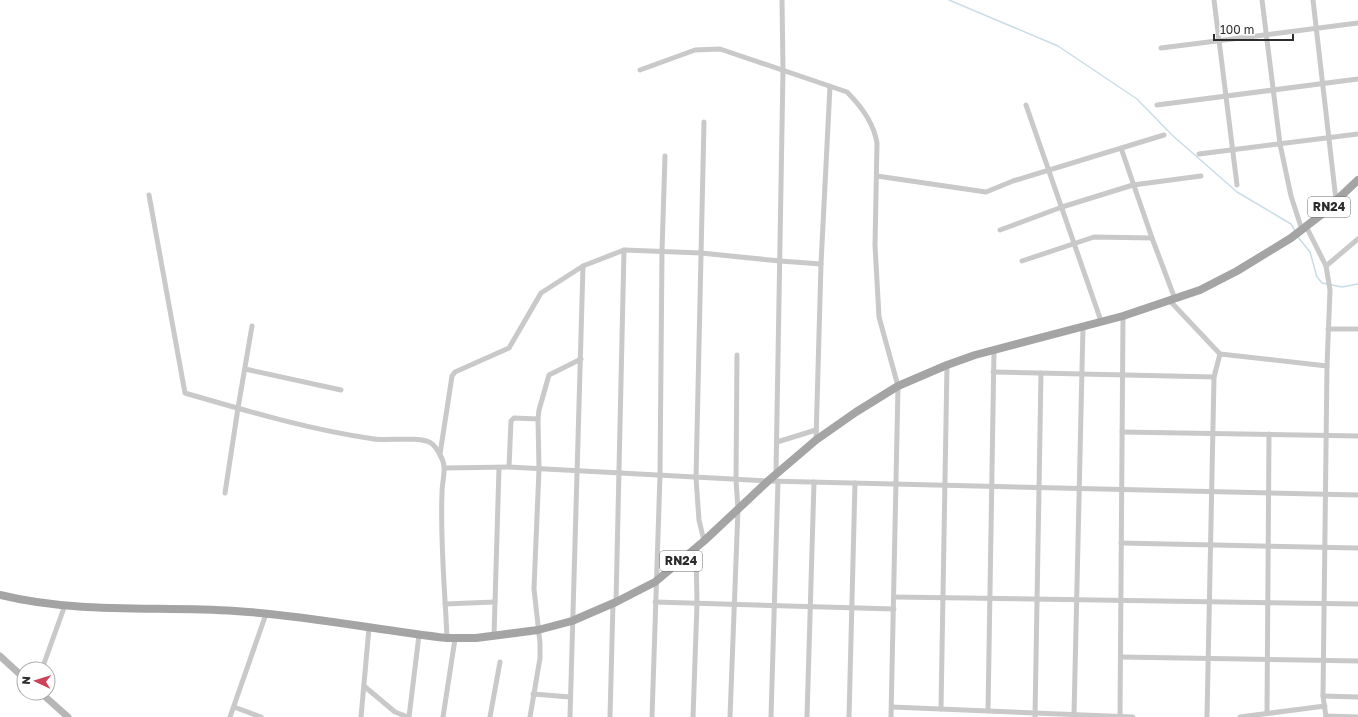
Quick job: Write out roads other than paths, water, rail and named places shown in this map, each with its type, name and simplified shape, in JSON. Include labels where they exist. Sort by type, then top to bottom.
[{"type":"main road","name":"RN24","points":[[0,595],[38,603],[64,606],[109,608],[189,608],[266,614],[451,638],[494,636],[538,630],[572,621],[655,582],[704,541],[768,481],[777,477],[816,440],[856,412],[898,386],[947,365],[994,350],[1122,316],[1200,290],[1237,271],[1291,238],[1322,214],[1358,180]]},
{"type":"main road","points":[[0,656],[16,671]]},
{"type":"main road","points":[[50,701],[68,717]]},
{"type":"street","points":[[771,717],[777,477],[783,70],[782,0]]},
{"type":"street","points":[[1214,0],[1237,185]]},
{"type":"street","points":[[1262,0],[1280,144],[1291,196],[1302,229],[1326,266],[1330,290],[1327,366],[1323,696],[1326,716],[1358,717]]},
{"type":"street","points":[[1313,0],[1336,200]]},
{"type":"street","points":[[1161,48],[1358,23]]},
{"type":"street","points":[[640,70],[695,50],[720,49],[847,92],[859,103],[876,133],[878,143],[875,245],[879,317],[898,386],[891,717]]},
{"type":"street","points":[[1157,105],[1358,79]]},
{"type":"street","points":[[816,440],[821,264],[830,86]]},
{"type":"street","points":[[1026,105],[1101,321]]},
{"type":"street","points":[[704,122],[696,478],[698,520],[704,541]]},
{"type":"street","points":[[1199,154],[1358,134]]},
{"type":"street","points":[[877,176],[986,192],[1013,181],[1164,135]]},
{"type":"street","points":[[1121,148],[1172,300],[1220,354],[1327,366]]},
{"type":"street","points":[[652,717],[655,582],[660,475],[662,251],[665,156]]},
{"type":"street","points":[[1000,230],[1062,207],[1133,185],[1201,176]]},
{"type":"street","points":[[149,195],[185,393],[339,434],[385,440],[422,440],[432,444],[440,454],[445,468],[442,492],[443,551],[446,604],[451,638],[443,717]]},
{"type":"street","points":[[1022,261],[1094,237],[1152,238]]},
{"type":"street","points":[[1326,266],[1358,239]]},
{"type":"street","points":[[440,454],[452,376],[455,372],[509,348],[541,293],[583,266],[624,250],[701,253],[780,262],[821,264]]},
{"type":"street","points":[[610,717],[619,473],[624,250]]},
{"type":"street","points":[[570,717],[583,266]]},
{"type":"street","points":[[1120,716],[1122,316]]},
{"type":"street","points":[[225,493],[252,326]]},
{"type":"street","points":[[1074,714],[1083,326]]},
{"type":"street","points":[[1328,329],[1358,329]]},
{"type":"street","points":[[988,711],[994,350]]},
{"type":"street","points":[[1208,717],[1214,377],[1220,354]]},
{"type":"street","points":[[730,717],[738,509],[736,480],[737,355]]},
{"type":"street","points":[[530,717],[540,658],[534,590],[539,469],[539,410],[549,375],[580,359]]},
{"type":"street","points":[[941,709],[947,365]]},
{"type":"street","points":[[245,369],[341,390]]},
{"type":"street","points":[[993,372],[1214,377]]},
{"type":"street","points":[[1035,715],[1042,373]]},
{"type":"street","points":[[509,467],[511,421],[514,418],[538,419]]},
{"type":"street","points":[[777,442],[816,430]]},
{"type":"street","points":[[1122,432],[1358,436]]},
{"type":"street","points":[[1267,714],[1270,434]]},
{"type":"street","points":[[445,468],[509,467],[768,481]]},
{"type":"street","points":[[494,636],[499,468]]},
{"type":"street","points":[[777,477],[814,482],[1358,495]]},
{"type":"street","points":[[807,717],[814,482]]},
{"type":"street","points":[[849,717],[855,483]]},
{"type":"street","points":[[1121,543],[1358,548]]},
{"type":"street","points":[[693,717],[697,604],[696,548]]},
{"type":"street","points":[[894,596],[1358,604]]},
{"type":"street","points":[[446,604],[495,602]]},
{"type":"street","points":[[655,602],[894,609]]},
{"type":"street","points":[[45,661],[64,606]]},
{"type":"street","points":[[230,717],[266,614]]},
{"type":"street","points":[[361,717],[369,628]]},
{"type":"street","points":[[364,686],[395,712],[409,717],[419,635]]},
{"type":"street","points":[[1121,657],[1358,661]]},
{"type":"street","points":[[490,717],[500,662]]},
{"type":"street","points":[[533,694],[570,696]]},
{"type":"street","points":[[1323,696],[1358,697]]},
{"type":"street","points":[[1240,717],[1280,714],[1325,706]]},
{"type":"street","points":[[234,707],[261,717]]},
{"type":"street","points":[[892,707],[988,711],[1035,715],[1074,714],[1133,717]]},
{"type":"waterway","points":[[949,0],[1058,46],[1137,99],[1172,135],[1237,192],[1291,224],[1296,232]]},
{"type":"waterway","points":[[1298,237],[1310,252],[1317,277],[1322,283],[1342,287],[1358,284]]}]
